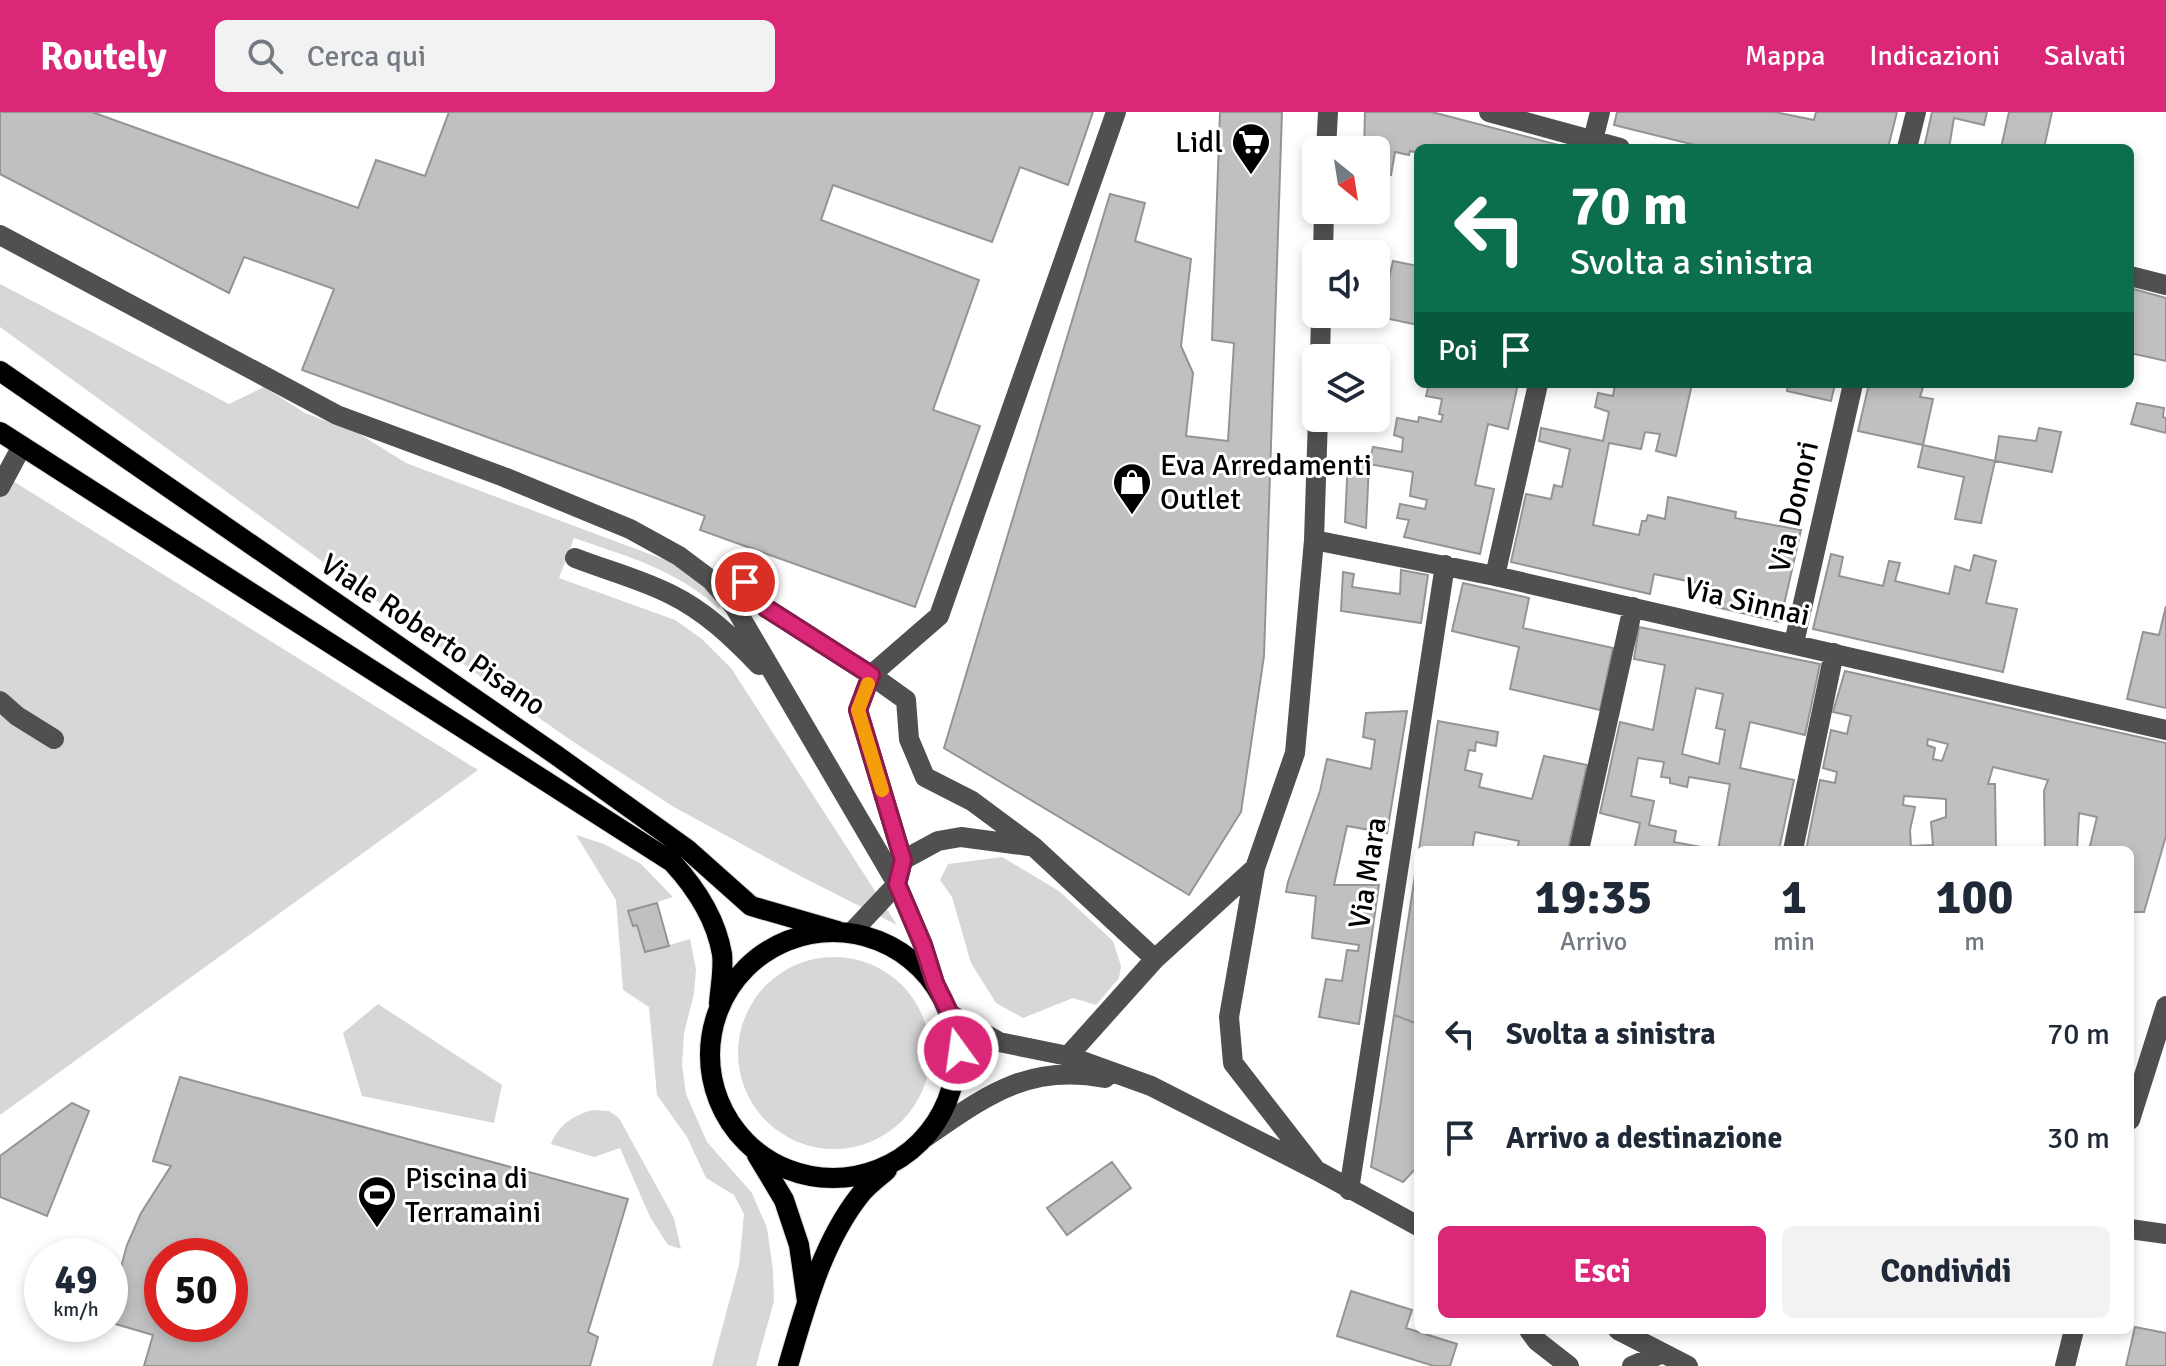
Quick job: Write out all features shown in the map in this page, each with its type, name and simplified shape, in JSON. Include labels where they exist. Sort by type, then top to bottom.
[{"type":"main road","name":"Viale Roberto Pisano","points":[[0,371],[556,755],[687,849],[751,906],[844,932]]},
{"type":"main road","name":"Viale Roberto Pisano","points":[[0,432],[672,862],[692,884],[713,921],[722,956],[719,1004]]},
{"type":"main road","points":[[788,1366],[807,1301],[841,1222],[862,1192],[926,1137],[938,1121],[953,1087],[958,1050],[950,1014],[935,983],[911,958],[877,938],[844,932],[801,935],[767,950],[739,973],[719,1004],[709,1044],[712,1085],[728,1123],[756,1153],[784,1200],[799,1245],[807,1301]]},
{"type":"main road","points":[[756,1153],[785,1170],[819,1179],[852,1178],[884,1167],[908,1152]]},
{"type":"street","points":[[844,932],[897,884],[903,860],[858,710],[871,675],[939,616],[1116,112]]},
{"type":"street","points":[[1327,136],[1328,112]]},
{"type":"street","points":[[1489,112],[1589,144]]},
{"type":"street","points":[[1592,144],[1600,112]]},
{"type":"street","points":[[1908,144],[1916,112]]},
{"type":"street","points":[[0,235],[337,415],[504,477],[616,523],[679,556],[711,580],[734,606],[897,884],[923,945],[935,983]]},
{"type":"street","points":[[2134,277],[2166,285]]},
{"type":"street","points":[[1495,576],[1537,388]]},
{"type":"street","name":"Via Donori","points":[[1794,643],[1852,388]]},
{"type":"street","points":[[1316,1170],[1233,1063],[1229,1017],[1255,868],[1295,753],[1314,540],[1318,432]]},
{"type":"street","points":[[0,487],[22,446]]},
{"type":"street","name":"Via Sinnai","points":[[1314,540],[1495,576],[2166,730]]},
{"type":"street","points":[[575,558],[669,593],[695,608],[739,644],[783,691]]},
{"type":"street","name":"Via Mara","points":[[1349,1190],[1445,565]]},
{"type":"street","points":[[745,582],[766,608],[906,700],[909,739],[925,777],[972,801],[1034,847],[1155,959]]},
{"type":"street","points":[[1580,846],[1633,607]]},
{"type":"street","points":[[1794,846],[1834,653]]},
{"type":"street","points":[[0,701],[17,716],[54,739]]},
{"type":"street","points":[[903,860],[938,841],[961,837],[1034,847]]},
{"type":"street","points":[[1068,1056],[1155,959],[1255,868]]},
{"type":"street","points":[[2134,1107],[2166,1006]]},
{"type":"street","points":[[950,1014],[999,1042],[1068,1056],[1151,1086],[1414,1224]]},
{"type":"street","points":[[926,1137],[1009,1084],[1055,1074],[1096,1076],[1151,1086]]},
{"type":"street","points":[[2134,1230],[2166,1234]]},
{"type":"street","points":[[1532,1334],[1566,1366]]},
{"type":"street","points":[[1626,1334],[1688,1366]]},
{"type":"street","points":[[2065,1366],[2073,1334]]},
{"type":"street","points":[[1632,1366],[1663,1353]]},
{"type":"shaded area","points":[[0,284],[229,404],[264,387],[305,413],[358,433],[406,463],[668,561],[691,575],[723,602],[719,609],[669,574],[574,538],[559,578],[675,620],[702,639],[731,668],[897,925],[674,807],[506,695],[0,327]]},
{"type":"shaded area","points":[[0,473],[478,770],[0,1115]]},
{"type":"shaded area","points":[[576,835],[604,844],[641,864],[673,897],[628,911],[633,926],[637,925],[645,952],[690,939],[696,969],[694,994],[684,1033],[682,1065],[686,1094],[707,1142],[752,1193],[767,1228],[774,1301],[756,1366],[712,1366],[739,1265],[744,1214],[734,1195],[706,1178],[687,1137],[657,1095],[649,1007],[623,990],[616,900]]},
{"type":"shaded area","points":[[1002,857],[1059,891],[1113,941],[1121,966],[1119,978],[1096,1005],[1073,998],[1023,1018],[996,1003],[971,963],[952,897],[940,880],[948,864]]},
{"type":"shaded area","points":[[834,957],[871,965],[902,985],[922,1016],[930,1053],[922,1090],[902,1121],[871,1141],[834,1149],[797,1141],[766,1121],[746,1090],[738,1053],[746,1016],[766,985],[797,965]]},
{"type":"shaded area","points":[[378,1004],[502,1085],[494,1123],[362,1096],[343,1033]]},
{"type":"shaded area","points":[[593,1110],[609,1111],[619,1118],[674,1218],[681,1249],[668,1245],[650,1217],[620,1148],[594,1157],[551,1144],[558,1131],[568,1122]]},
{"type":"building","points":[[0,112],[1093,112],[1068,185],[1020,167],[992,242],[833,185],[821,220],[979,280],[933,410],[980,426],[915,607],[700,530],[705,516],[302,370],[334,289],[244,257],[229,293],[0,174]]},
{"type":"building","points":[[92,112],[449,112],[425,176],[376,160],[358,208]]},
{"type":"building","points":[[1220,112],[1282,112],[1264,656],[1241,812],[1189,895],[944,748],[1110,194],[1145,203],[1135,241],[1191,259],[1181,346],[1193,373],[1186,436],[1228,441],[1234,343],[1212,340]]},
{"type":"building","points":[[1365,112],[1432,112],[1555,144],[1414,144],[1414,152],[1410,151],[1409,155],[1395,152],[1391,175],[1390,136],[1364,136]]},
{"type":"building","points":[[1617,112],[1775,112],[1814,120],[1816,112],[1897,112],[1889,144],[1691,144],[1614,125]]},
{"type":"building","points":[[1932,112],[1987,112],[1984,125],[1954,118],[1950,144],[1925,144]]},
{"type":"building","points":[[2009,112],[2052,112],[2045,144],[2002,144]]},
{"type":"building","points":[[1393,261],[1414,265],[1414,324],[1390,319]]},
{"type":"building","points":[[2134,289],[2166,298],[2166,361],[2134,354]]},
{"type":"building","points":[[1428,388],[1517,388],[1508,429],[1488,424],[1475,485],[1494,489],[1480,554],[1404,537],[1409,520],[1397,518],[1400,504],[1425,509],[1427,500],[1410,496],[1413,472],[1369,464],[1373,447],[1402,452],[1403,438],[1394,435],[1397,418],[1418,422],[1419,417],[1441,422],[1442,399],[1426,396]]},
{"type":"building","points":[[1614,388],[1691,388],[1676,456],[1656,451],[1660,434],[1645,432],[1641,449],[1609,443],[1593,525],[1639,535],[1642,521],[1646,521],[1648,515],[1665,519],[1668,497],[1736,512],[1735,518],[1801,530],[1780,622],[1716,607],[1720,588],[1654,574],[1650,594],[1511,562],[1526,494],[1551,499],[1554,485],[1562,487],[1570,449],[1539,441],[1541,428],[1603,441],[1609,412],[1595,407],[1598,393],[1613,396]]},
{"type":"building","points":[[1787,388],[1834,388],[1831,401],[1787,391]]},
{"type":"building","points":[[1868,388],[1923,388],[1920,397],[1933,399],[1923,445],[1858,431]]},
{"type":"building","points":[[2137,403],[2164,408],[2166,433],[2131,424]]},
{"type":"building","points":[[2039,428],[2061,432],[2052,472],[1995,461],[1999,436],[2036,441]]},
{"type":"building","points":[[1923,445],[1995,461],[1981,523],[1955,519],[1964,477],[1918,467]]},
{"type":"building","points":[[1348,459],[1369,464],[1366,528],[1345,522]]},
{"type":"building","points":[[1831,554],[1843,557],[1839,576],[1883,586],[1889,561],[1900,563],[1895,581],[1949,594],[1955,566],[1970,571],[1974,555],[1996,561],[1986,603],[2017,609],[2003,672],[1813,629]]},
{"type":"building","points":[[1401,570],[1428,575],[1421,623],[1341,611],[1343,572],[1354,574],[1352,587],[1400,594]]},
{"type":"building","points":[[1463,583],[1529,598],[1523,628],[1613,648],[1600,710],[1510,689],[1519,647],[1452,631]]},
{"type":"building","points":[[2166,606],[2166,708],[2127,699],[2143,632],[2159,635]]},
{"type":"building","points":[[1639,627],[1820,664],[1805,735],[1750,722],[1740,768],[1794,780],[1780,846],[1719,846],[1730,784],[1689,777],[1687,787],[1670,783],[1670,778],[1661,777],[1664,762],[1638,758],[1631,796],[1654,801],[1649,825],[1676,831],[1674,842],[1696,846],[1635,846],[1640,823],[1600,813],[1620,722],[1653,730],[1665,665],[1634,659]],"holes":[[[1696,688],[1723,694],[1716,728],[1725,730],[1719,764],[1682,754]]]},
{"type":"building","points":[[1845,671],[2166,743],[2166,836],[2144,912],[2134,912],[2134,846],[2090,846],[2097,817],[2079,813],[2077,846],[2045,846],[2044,791],[2048,780],[1993,767],[1988,784],[1995,784],[1996,846],[1911,846],[1807,846],[1820,780],[1835,783],[1837,772],[1823,768],[1831,730],[1847,734],[1851,716],[1833,712]],"holes":[[[1928,739],[1948,744],[1942,761],[1933,759],[1935,748],[1927,745]],[[1904,796],[1946,799],[1946,817],[1931,822],[1933,845],[1911,846],[1910,830],[1915,807],[1903,805]]]},
{"type":"building","points":[[1407,711],[1387,833],[1347,826],[1334,885],[1379,885],[1359,1024],[1319,1017],[1326,979],[1342,981],[1347,950],[1358,951],[1359,945],[1312,938],[1316,896],[1286,892],[1288,882],[1320,791],[1327,759],[1371,769],[1375,740],[1363,737],[1366,713]]},
{"type":"building","points":[[1438,721],[1498,732],[1496,746],[1476,742],[1475,751],[1469,750],[1465,770],[1482,774],[1479,787],[1532,799],[1544,756],[1587,765],[1569,846],[1518,846],[1519,841],[1475,832],[1473,846],[1420,846]]},
{"type":"building","points":[[1414,882],[1414,1022],[1394,1015]]},
{"type":"building","points":[[657,903],[669,946],[645,952],[637,925],[633,926],[628,911]]},
{"type":"building","points":[[1394,1015],[1414,1022],[1414,1170],[1403,1182],[1371,1167]]},
{"type":"building","name":"Piscina di Terramaini","points":[[180,1077],[628,1199],[588,1332],[598,1337],[590,1366],[144,1366],[151,1342],[248,1342],[248,1238],[144,1238],[144,1332],[128,1328],[128,1243],[141,1213],[171,1166],[153,1161]]},
{"type":"building","points":[[72,1103],[89,1111],[47,1216],[0,1197],[0,1156]]},
{"type":"building","points":[[1112,1162],[1131,1188],[1067,1235],[1047,1208]]},
{"type":"building","points":[[1351,1291],[1412,1310],[1406,1328],[1414,1331],[1414,1334],[1425,1334],[1457,1344],[1450,1366],[1434,1366],[1337,1336]]},
{"type":"building","points":[[2135,1327],[2166,1333],[2166,1366],[2126,1366]]},
{"type":"slow traffic","points":[[868,684],[858,710],[882,790]]},
{"type":"place","name":"Lidl","points":[[1251,176]]},
{"type":"place","name":"Eva Arredamenti Outlet","points":[[1132,516]]},
{"type":"place","name":"Piscina di Terramaini","points":[[377,1229]]},
{"type":"route","points":[[745,582],[766,608],[871,675],[858,710],[903,860],[897,884],[950,1014],[958,1050]]}]
